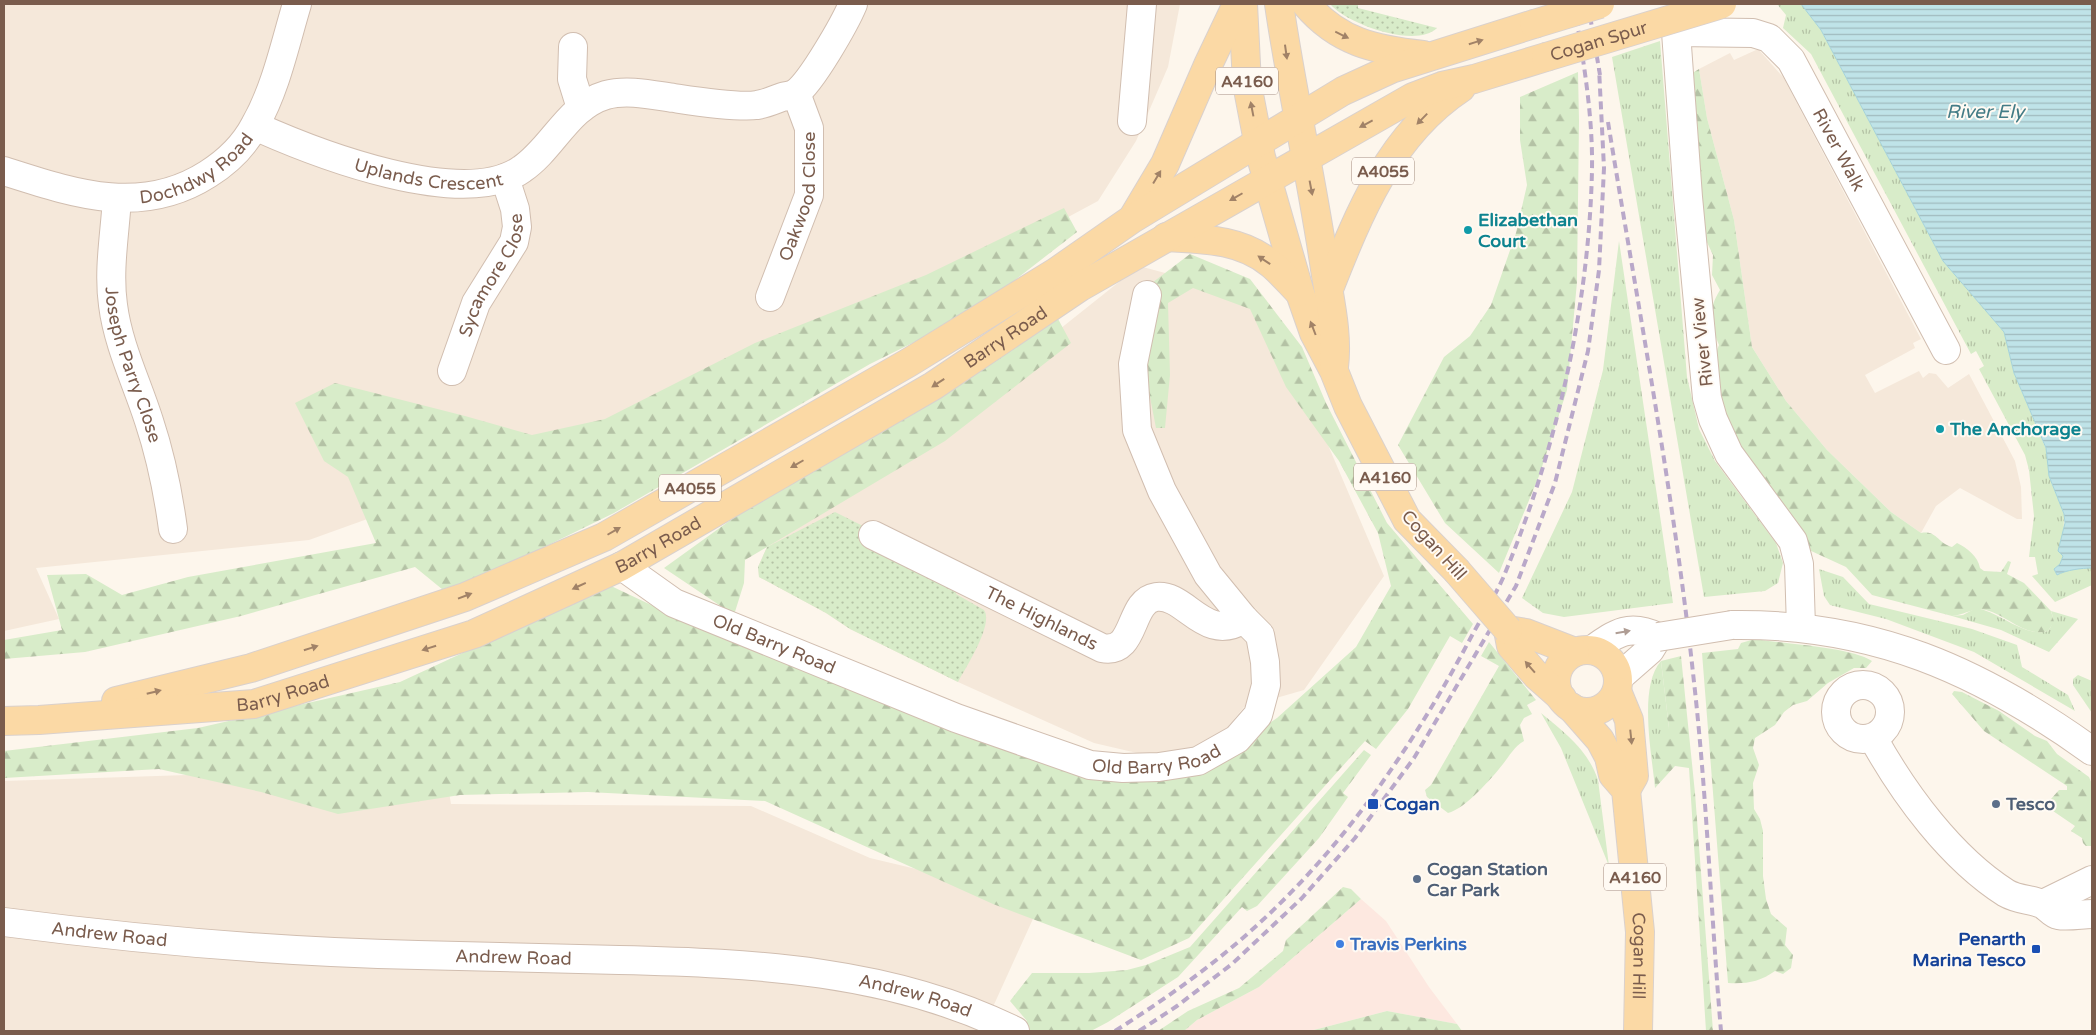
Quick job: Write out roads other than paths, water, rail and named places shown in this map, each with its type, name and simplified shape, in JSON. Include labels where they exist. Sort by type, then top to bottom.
[{"type":"main road","points":[[1132,219],[1165,164],[1237,4]]},
{"type":"main road","name":"A4160","points":[[1243,4],[1247,84],[1262,159]]},
{"type":"main road","name":"A4160","points":[[1279,4],[1296,142]]},
{"type":"main road","points":[[1306,4],[1318,18],[1335,32],[1360,44],[1392,52],[1430,56]]},
{"type":"main road","name":"Cogan Spur","points":[[1430,56],[1600,4]]},
{"type":"main road","name":"Cogan Spur","points":[[1474,79],[1722,4]]},
{"type":"main road","name":"A4055","points":[[1296,142],[1370,77],[1430,56]]},
{"type":"main road","name":"A4055","points":[[1296,142],[1442,86],[1474,79]]},
{"type":"main road","name":"A4055","points":[[1328,290],[1362,211],[1391,157],[1426,115],[1474,79]]},
{"type":"main road","name":"Barry Road","points":[[39,720],[251,668],[465,597],[604,537],[908,363],[1056,272],[1132,219],[1296,142]]},
{"type":"main road","name":"Barry Road","points":[[4,721],[254,704],[474,634],[622,566],[933,386],[1080,287],[1166,237],[1262,159],[1296,142]]},
{"type":"main road","name":"Cogan Hill","points":[[1296,142],[1328,290],[1336,349],[1334,371]]},
{"type":"main road","name":"Cogan Hill","points":[[1262,159],[1300,293],[1314,333],[1334,371],[1348,406],[1407,520],[1456,570],[1508,630],[1511,646],[1537,676],[1566,703],[1600,740],[1609,757],[1613,775],[1626,790],[1640,932],[1638,1031]]},
{"type":"main road","points":[[1166,237],[1206,239],[1238,246],[1271,264],[1300,293]]},
{"type":"main road","name":"Cogan Hill","points":[[1508,630],[1526,633],[1610,660],[1629,720],[1634,776],[1626,790]]},
{"type":"main road","name":"Cogan Hill","points":[[1566,703],[1556,681],[1557,672],[1567,657],[1584,651]]},
{"type":"main road","points":[[1566,703],[1579,711],[1598,710],[1606,706],[1618,685]]},
{"type":"street","name":"Dochdwy Road","points":[[4,171],[69,190],[117,198],[158,195],[179,190],[200,179],[236,152],[255,126],[270,93],[298,4]]},
{"type":"street","points":[[796,93],[844,25],[853,4]]},
{"type":"street","points":[[1132,121],[1142,4]]},
{"type":"street","name":"River Walk","points":[[1676,32],[1753,33],[1769,38],[1791,60],[1946,350]]},
{"type":"street","name":"River View","points":[[1676,32],[1688,197],[1708,398],[1713,419],[1729,454],[1793,541],[1799,564],[1801,627]]},
{"type":"street","points":[[573,47],[572,79],[581,108]]},
{"type":"street","name":"Uplands Crescent","points":[[255,126],[301,147],[347,162],[396,174],[469,186],[505,178],[521,170],[535,158],[581,108],[606,95],[639,93],[696,101],[756,105],[796,93]]},
{"type":"street","name":"Oakwood Close","points":[[770,297],[809,195],[809,128],[796,93]]},
{"type":"street","name":"Sycamore Close","points":[[452,371],[476,303],[514,242],[517,227],[515,209],[505,178]]},
{"type":"street","name":"Joseph Parry Close","points":[[117,198],[112,281],[113,304],[118,330],[160,456],[173,529]]},
{"type":"street","name":"Old Barry Road","points":[[622,566],[674,603],[956,718],[1090,765],[1123,768],[1159,768],[1198,761],[1237,739],[1258,715],[1266,685],[1265,662],[1260,634],[1244,619],[1208,575],[1162,491],[1137,430],[1133,364],[1146,295]]},
{"type":"street","name":"The Highlands","points":[[873,535],[1102,648],[1113,649],[1124,642],[1144,603],[1152,598],[1167,598],[1218,627],[1236,624],[1244,619]]},
{"type":"street","points":[[1584,651],[1616,633],[1643,629],[1658,636],[1732,625],[1801,627],[1878,641],[1947,665],[1998,691],[2092,751]]},
{"type":"street","points":[[1618,685],[1650,650],[1658,636]]},
{"type":"street","points":[[1873,738],[1907,795],[1969,863],[2008,894],[2024,901],[2043,904],[2057,915],[2092,914]]},
{"type":"street","points":[[2043,904],[2092,880]]},
{"type":"street","name":"Andrew Road","points":[[4,922],[169,941],[287,950],[687,962],[805,971],[881,984],[938,1000],[961,1007],[1015,1031]]},
{"type":"water","name":"River Ely","points":[[1801,4],[2092,4],[2092,568],[2074,570],[2057,575],[2054,569],[2060,564],[2063,556],[2058,551],[2065,523],[2064,514],[2049,476],[2046,448],[2014,373],[2004,332],[1943,261],[1821,30]]},
{"type":"railway","points":[[1115,1031],[1169,995],[1221,956],[1254,928],[1317,864],[1374,794],[1400,757],[1447,680],[1503,578],[1522,530],[1554,430],[1566,378],[1584,274],[1589,222],[1592,149],[1587,87],[1574,4]]},
{"type":"railway","points":[[1588,4],[1600,75]]},
{"type":"railway","points":[[1139,1031],[1177,1006],[1232,964],[1302,898],[1355,838],[1414,758],[1516,586],[1555,483],[1588,351],[1599,270],[1604,168],[1599,68]]},
{"type":"railway","points":[[1608,122],[1655,401],[1686,612],[1702,769],[1721,1031]]},
{"type":"place","name":"Elizabethan Court","points":[[1468,230]]},
{"type":"place","name":"The Anchorage","points":[[1940,429]]},
{"type":"place","name":"Cogan","points":[[1373,804]]},
{"type":"place","name":"Tesco","points":[[1996,804]]},
{"type":"place","name":"Cogan Station Car Park","points":[[1417,879]]},
{"type":"place","name":"Travis Perkins","points":[[1340,944]]},
{"type":"place","name":"Penarth Marina Tesco","points":[[2036,949]]}]
